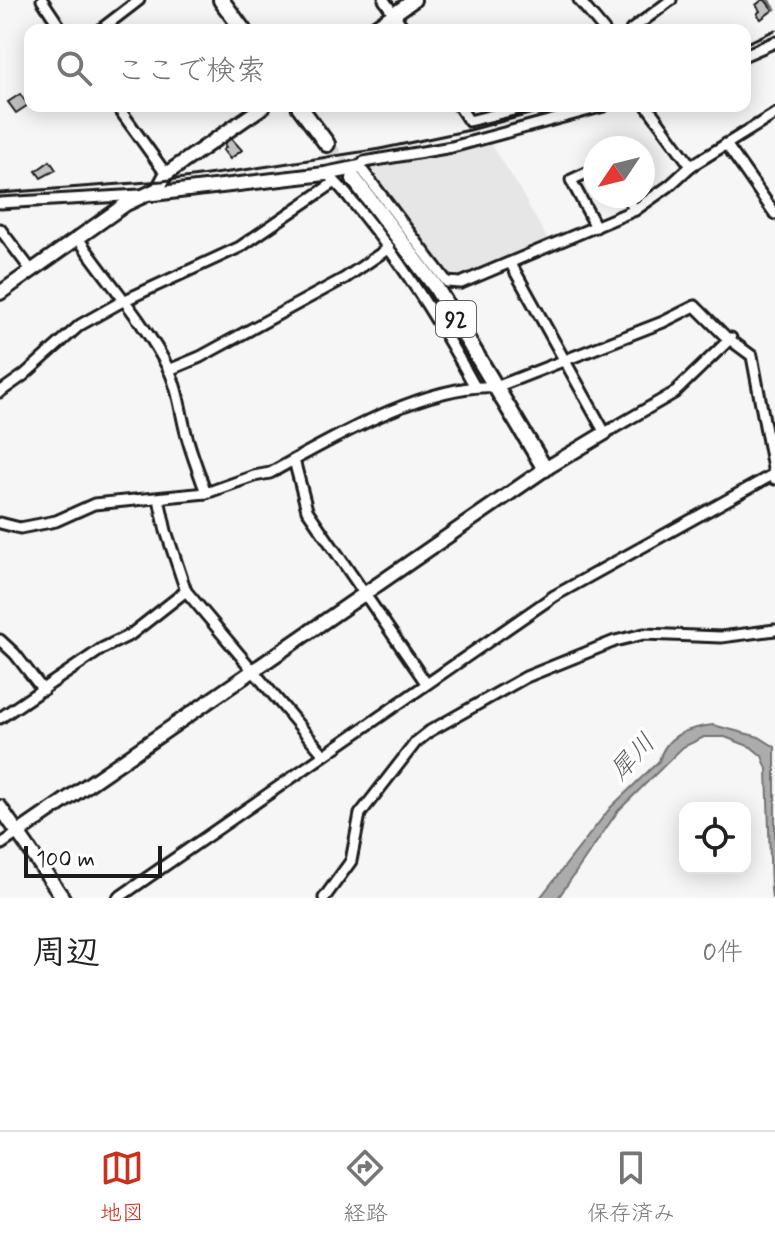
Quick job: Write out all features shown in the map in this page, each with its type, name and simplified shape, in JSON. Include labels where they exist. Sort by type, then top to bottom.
[{"type":"main road","points":[[221,0],[239,24]]},
{"type":"main road","points":[[303,112],[327,144]]},
{"type":"main road","name":"92","points":[[357,173],[435,286],[545,469]]},
{"type":"street","points":[[42,0],[58,24]]},
{"type":"street","points":[[108,24],[139,0]]},
{"type":"street","points":[[384,0],[401,24]]},
{"type":"street","points":[[380,24],[414,0]]},
{"type":"street","points":[[579,0],[599,24]]},
{"type":"street","points":[[639,24],[671,0]]},
{"type":"street","points":[[751,52],[775,42]]},
{"type":"street","points":[[121,112],[166,174]]},
{"type":"street","points":[[0,293],[126,204],[158,189],[166,174],[255,112]]},
{"type":"street","points":[[463,112],[469,121],[505,112]]},
{"type":"street","points":[[0,203],[145,196],[162,191],[330,178],[357,173],[364,162],[452,147],[582,112]]},
{"type":"street","points":[[651,112],[691,166]]},
{"type":"street","points":[[357,173],[447,282],[461,283],[635,210],[691,166],[775,114]]},
{"type":"street","points":[[726,144],[775,214]]},
{"type":"street","points":[[583,174],[571,180],[583,203]]},
{"type":"street","points":[[330,178],[389,248],[446,334],[474,385]]},
{"type":"street","points":[[0,392],[80,325],[240,247],[330,178]]},
{"type":"street","points":[[586,208],[596,227]]},
{"type":"street","points":[[0,229],[31,270]]},
{"type":"street","points":[[78,238],[126,302],[169,370],[206,493]]},
{"type":"street","points":[[169,370],[200,357],[345,278],[389,248]]},
{"type":"street","points":[[511,264],[605,433]]},
{"type":"street","points":[[0,523],[20,528],[56,521],[94,504],[206,493],[270,473],[384,412],[474,385],[496,387],[565,362],[695,306],[725,336],[752,356],[774,477],[554,596],[118,898]]},
{"type":"street","points":[[0,845],[545,469],[674,393],[731,338]]},
{"type":"street","points":[[294,460],[307,510],[426,683]]},
{"type":"street","points":[[159,499],[186,591],[324,755]]},
{"type":"street","points":[[0,718],[103,648],[130,635],[186,591]]},
{"type":"street","points":[[324,898],[351,861],[360,814],[416,742],[442,724],[526,677],[615,641],[644,634],[721,637],[775,630]]},
{"type":"street","points":[[0,640],[43,690]]},
{"type":"street","points":[[0,807],[63,898]]},
{"type":"shaded area","points":[[489,141],[548,240],[464,277],[446,271],[367,168]]},
{"type":"shaded area","points":[[713,725],[759,737],[775,747],[775,898],[772,898],[771,890],[767,769],[762,756],[751,747],[725,737],[704,737],[683,747],[618,811],[558,898],[540,898],[611,807],[659,761],[667,744],[687,731]]},
{"type":"building","points":[[762,0],[773,10],[761,19],[756,5]]},
{"type":"building","points":[[20,94],[24,108],[16,113],[8,102]]},
{"type":"building","points":[[231,138],[242,150],[230,159],[223,150],[226,147],[224,144]]},
{"type":"building","points":[[50,161],[56,170],[41,178],[36,171]]},
{"type":"waterway","points":[[768,0],[775,9]]},
{"type":"waterway","points":[[115,112],[153,165]]},
{"type":"waterway","points":[[129,112],[164,161]]},
{"type":"tunnel","points":[[327,144],[353,179]]},
{"type":"railway","points":[[751,41],[775,30]]},
{"type":"railway","points":[[0,193],[162,181],[244,170],[380,149],[537,112]]},
{"type":"water label","name":"犀川","points":[[632,756]]}]
